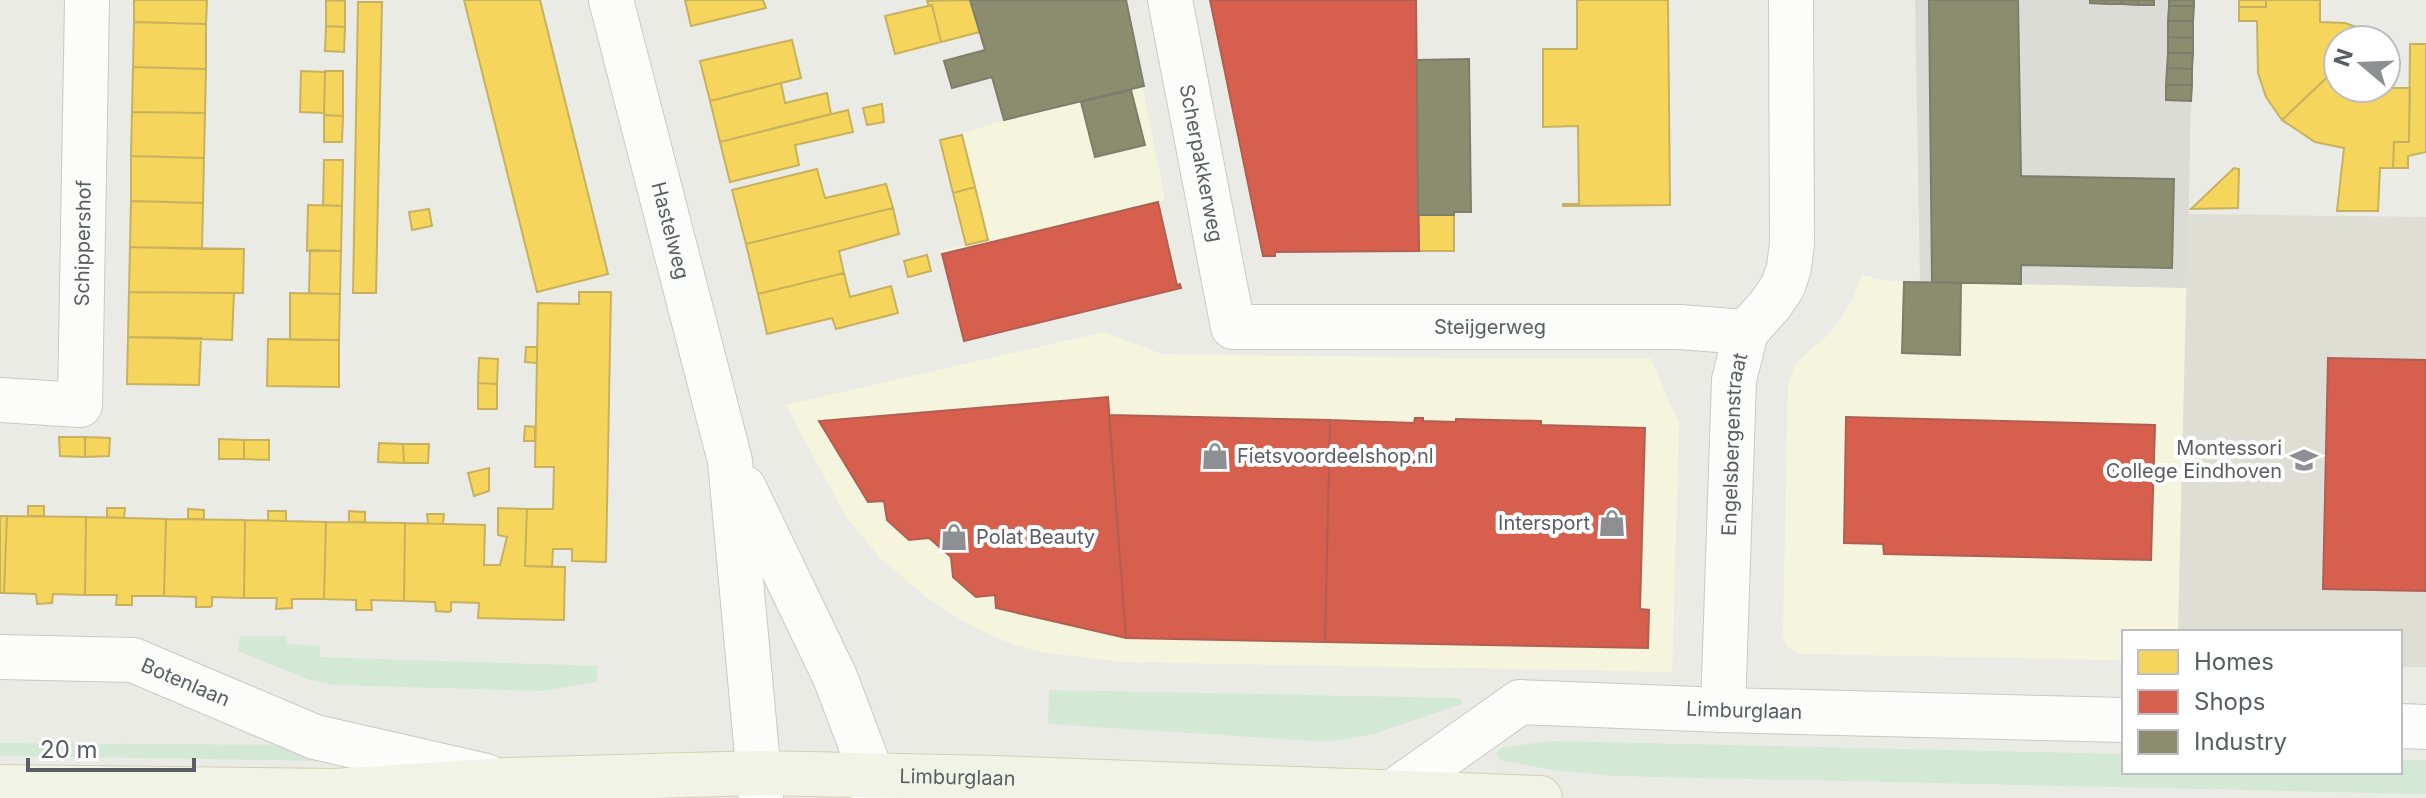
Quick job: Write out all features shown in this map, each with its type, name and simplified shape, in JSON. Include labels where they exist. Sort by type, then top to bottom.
[{"type":"main road","name":"Botenlaan","points":[[0,787],[333,791],[504,780],[760,785]]},
{"type":"main road","name":"Limburglaan","points":[[760,785],[1393,792],[1540,798]]},
{"type":"street","name":"Schippershof","points":[[0,400],[80,405],[87,0]]},
{"type":"street","name":"Hastelweg","points":[[611,0],[730,461],[760,785]]},
{"type":"street","name":"Scherpakkerweg","points":[[1170,0],[1233,327]]},
{"type":"street","name":"Engelsbergenstraat","points":[[1723,710],[1734,380],[1746,332],[1783,286],[1792,243],[1791,0]]},
{"type":"street","name":"Steijgerweg","points":[[1233,327],[1679,327],[1746,332]]},
{"type":"street","name":"Hastelweg","points":[[730,461],[835,677],[873,787]]},
{"type":"street","name":"Botenlaan","points":[[0,657],[133,660],[315,737],[504,780]]},
{"type":"street","name":"Limburglaan","points":[[1393,792],[1520,702],[2122,720]]},
{"type":"street","points":[[2402,726],[2426,727]]},
{"type":"shaded area","points":[[970,0],[1125,0],[1165,199],[1159,202],[1181,288],[963,342],[940,251],[989,240],[961,134],[1004,120]]},
{"type":"shaded area","points":[[1915,0],[2193,0],[2187,288],[1920,282]]},
{"type":"shaded area","name":"Montessori College Eindhoven","points":[[2188,214],[2426,217],[2426,667],[2402,667],[2402,630],[2178,630]]},
{"type":"shaded area","points":[[1862,275],[1886,281],[2187,288],[2178,630],[2122,630],[2122,660],[1800,654],[1787,647],[1783,637],[1788,384],[1801,358],[1826,337],[1852,301]]},
{"type":"shaded area","points":[[1104,332],[1162,354],[1650,358],[1679,423],[1672,672],[1124,662],[1039,652],[1002,640],[966,623],[925,596],[882,560],[846,517],[786,405]]},
{"type":"shaded area","points":[[240,636],[287,636],[287,644],[320,646],[320,657],[598,666],[597,682],[541,691],[333,685],[307,679],[238,651]]},
{"type":"shaded area","points":[[1049,690],[1457,698],[1462,704],[1373,734],[1330,742],[1048,724]]},
{"type":"shaded area","points":[[1554,741],[2122,754],[2122,774],[2402,774],[2402,760],[2426,760],[2426,794],[1617,776],[1558,771],[1500,760],[1496,753],[1503,747]]},
{"type":"shaded area","points":[[0,743],[295,745],[334,761],[0,756]]},
{"type":"building: Homes","points":[[134,0],[207,0],[206,24],[134,22]]},
{"type":"building: Homes","points":[[326,0],[345,1],[345,27],[326,26]]},
{"type":"building: Homes","points":[[464,0],[540,0],[608,274],[537,292]]},
{"type":"building: Homes","points":[[685,0],[763,0],[766,8],[691,26]]},
{"type":"building: Homes","points":[[970,0],[980,32],[941,42],[932,5],[929,6],[927,1]]},
{"type":"building: Homes","points":[[1577,0],[1668,0],[1670,205],[1563,206],[1579,204],[1578,126],[1543,127],[1543,49],[1577,49]]},
{"type":"building: Homes","points":[[2239,0],[2266,0],[2266,7],[2239,7]]},
{"type":"building: Homes","points":[[2266,0],[2320,0],[2320,22],[2348,24],[2322,24],[2322,82],[2282,120],[2266,97],[2258,73],[2257,21],[2239,21],[2239,7],[2266,7]]},
{"type":"building: Homes","points":[[358,2],[382,2],[376,293],[353,293]]},
{"type":"building: Homes","points":[[932,5],[941,42],[895,54],[885,16]]},
{"type":"building: Homes","points":[[134,22],[206,24],[206,69],[133,67]]},
{"type":"building: Homes","points":[[326,26],[345,27],[344,52],[325,51]]},
{"type":"building: Homes","points":[[792,40],[801,78],[710,101],[700,61]]},
{"type":"building: Homes","points":[[2410,44],[2426,44],[2426,152],[2408,156],[2408,168],[2393,168],[2394,142],[2409,142]]},
{"type":"building: Homes","points":[[133,67],[206,69],[205,113],[132,112]]},
{"type":"building: Homes","points":[[301,71],[325,72],[324,113],[300,112]]},
{"type":"building: Homes","points":[[325,71],[343,71],[343,116],[324,115]]},
{"type":"building: Homes","points":[[2322,82],[2322,104],[2402,104],[2402,88],[2410,88],[2409,142],[2394,142],[2393,168],[2380,168],[2378,211],[2337,211],[2344,148],[2315,142],[2282,120]]},
{"type":"building: Homes","points":[[781,83],[785,103],[827,93],[831,114],[720,142],[710,101]]},
{"type":"building: Homes","points":[[882,104],[884,122],[867,125],[863,108]]},
{"type":"building: Homes","points":[[848,110],[853,132],[795,145],[799,165],[730,182],[720,142]]},
{"type":"building: Homes","points":[[132,112],[205,113],[204,158],[131,156]]},
{"type":"building: Homes","points":[[324,115],[343,116],[342,142],[324,142]]},
{"type":"building: Homes","points":[[962,135],[975,187],[953,193],[940,140]]},
{"type":"building: Homes","points":[[131,156],[204,158],[203,203],[131,201]]},
{"type":"building: Homes","points":[[324,160],[343,160],[342,206],[323,205]]},
{"type":"building: Homes","points":[[2234,168],[2239,169],[2238,208],[2191,209]]},
{"type":"building: Homes","points":[[817,169],[825,198],[886,184],[893,208],[746,244],[732,190]]},
{"type":"building: Homes","points":[[975,187],[988,240],[966,245],[953,193]]},
{"type":"building: Homes","points":[[131,201],[203,203],[202,249],[130,247]]},
{"type":"building: Homes","points":[[308,205],[342,206],[341,251],[307,251]]},
{"type":"building: Homes","points":[[893,208],[899,234],[839,251],[844,273],[758,294],[746,244]]},
{"type":"building: Homes","points":[[429,209],[432,226],[412,230],[409,212]]},
{"type":"building: Homes","points":[[1418,215],[1454,215],[1454,251],[1419,251]]},
{"type":"building: Homes","points":[[130,247],[244,249],[243,293],[129,292]]},
{"type":"building: Homes","points":[[310,250],[341,251],[340,294],[309,293]]},
{"type":"building: Homes","points":[[927,255],[931,271],[908,277],[904,261]]},
{"type":"building: Homes","points":[[844,273],[850,297],[891,286],[898,313],[836,329],[832,318],[767,334],[758,294]]},
{"type":"building: Homes","points":[[129,292],[234,293],[232,340],[128,337]]},
{"type":"building: Homes","points":[[579,292],[611,292],[606,562],[572,561],[572,549],[553,549],[552,567],[525,566],[527,509],[553,509],[554,467],[535,467],[538,303],[579,304]]},
{"type":"building: Homes","points":[[290,293],[340,294],[339,340],[290,340]]},
{"type":"building: Homes","points":[[128,337],[201,338],[199,385],[127,384]]},
{"type":"building: Homes","points":[[268,339],[339,340],[339,387],[267,386]]},
{"type":"building: Homes","points":[[526,347],[537,347],[537,363],[525,362]]},
{"type":"building: Homes","points":[[479,358],[498,359],[497,384],[478,383]]},
{"type":"building: Homes","points":[[478,383],[497,384],[497,409],[478,409]]},
{"type":"building: Homes","points":[[525,426],[535,427],[535,441],[524,441]]},
{"type":"building: Homes","points":[[59,437],[85,437],[85,457],[60,456]]},
{"type":"building: Homes","points":[[85,437],[110,438],[109,456],[85,457]]},
{"type":"building: Homes","points":[[219,439],[244,440],[244,459],[219,459]]},
{"type":"building: Homes","points":[[244,440],[269,440],[269,460],[244,459]]},
{"type":"building: Homes","points":[[379,443],[403,444],[404,463],[378,462]]},
{"type":"building: Homes","points":[[403,444],[429,444],[428,463],[404,463]]},
{"type":"building: Homes","points":[[489,468],[489,491],[474,496],[468,473]]},
{"type":"building: Homes","points":[[28,506],[44,506],[44,516],[28,516]]},
{"type":"building: Homes","points":[[107,508],[125,508],[124,518],[107,517]]},
{"type":"building: Homes","points":[[498,508],[527,509],[525,566],[565,567],[564,620],[478,618],[479,603],[451,602],[449,612],[436,611],[435,602],[404,601],[405,523],[485,525],[484,565],[500,565],[507,537],[498,535]]},
{"type":"building: Homes","points":[[188,509],[204,510],[204,519],[188,519]]},
{"type":"building: Homes","points":[[268,511],[286,511],[286,521],[268,521]]},
{"type":"building: Homes","points":[[349,511],[365,512],[365,522],[349,522]]},
{"type":"building: Homes","points":[[427,514],[444,514],[443,524],[428,524]]},
{"type":"building: Homes","points":[[0,516],[7,516],[4,593],[0,593]]},
{"type":"building: Homes","points":[[7,516],[86,517],[85,595],[53,594],[52,603],[37,604],[36,594],[4,593]]},
{"type":"building: Homes","points":[[86,517],[166,519],[164,596],[132,596],[132,605],[116,605],[117,595],[85,595]]},
{"type":"building: Homes","points":[[166,519],[245,520],[244,598],[212,597],[212,606],[196,607],[196,597],[164,596]]},
{"type":"building: Homes","points":[[245,520],[326,522],[324,599],[292,599],[292,608],[276,609],[277,598],[244,598]]},
{"type":"building: Homes","points":[[326,522],[405,523],[404,601],[371,600],[372,610],[356,610],[356,600],[324,599]]},
{"type":"building: Shops","points":[[1210,0],[1416,0],[1419,251],[1275,252],[1275,256],[1263,256]]},
{"type":"building: Shops","points":[[1158,202],[1177,285],[1180,284],[1181,288],[964,341],[942,254]]},
{"type":"building: Shops","points":[[2328,358],[2426,360],[2426,591],[2323,589]]},
{"type":"building: Shops","points":[[1108,397],[1126,638],[996,608],[995,595],[976,597],[953,577],[951,557],[929,538],[909,540],[887,520],[884,501],[868,502],[819,421]]},
{"type":"building: Shops","points":[[1109,415],[1330,420],[1325,642],[1126,638]]},
{"type":"building: Shops","points":[[1846,417],[2155,425],[2151,560],[1884,554],[1883,544],[1844,543]]},
{"type":"building: Shops","points":[[1415,418],[1423,418],[1423,421],[1541,421],[1541,425],[1645,428],[1640,609],[1649,610],[1648,648],[1325,642],[1330,420],[1414,423]]},
{"type":"building: Industry","points":[[970,0],[1126,0],[1144,86],[1004,120],[992,77],[952,88],[944,61],[985,50]]},
{"type":"building: Industry","points":[[1929,0],[2018,0],[2021,176],[2174,179],[2172,268],[2021,265],[2021,284],[1932,282]]},
{"type":"building: Industry","points":[[2090,0],[2106,0],[2106,4],[2090,3]]},
{"type":"building: Industry","points":[[2106,0],[2122,0],[2122,4],[2106,4]]},
{"type":"building: Industry","points":[[2122,0],[2138,0],[2138,5],[2122,4]]},
{"type":"building: Industry","points":[[2138,0],[2154,0],[2154,5],[2138,5]]},
{"type":"building: Industry","points":[[2169,0],[2194,0],[2194,6],[2169,6]]},
{"type":"building: Industry","points":[[2169,6],[2194,6],[2193,21],[2168,21]]},
{"type":"building: Industry","points":[[2168,21],[2193,21],[2193,38],[2168,37]]},
{"type":"building: Industry","points":[[2168,37],[2193,38],[2193,53],[2168,53]]},
{"type":"building: Industry","points":[[2168,53],[2193,53],[2192,69],[2167,68]]},
{"type":"building: Industry","points":[[1469,59],[1471,212],[1418,215],[1417,60]]},
{"type":"building: Industry","points":[[2167,68],[2192,69],[2192,85],[2166,85]]},
{"type":"building: Industry","points":[[2166,85],[2192,85],[2191,101],[2166,100]]},
{"type":"building: Industry","points":[[1131,90],[1145,145],[1095,157],[1081,102]]},
{"type":"building: Industry","points":[[1904,282],[1961,283],[1960,355],[1902,353]]},
{"type":"place","name":"Fietsvoordeelshop.nl","points":[[1215,456]]},
{"type":"place","name":"Montessori College Eindhoven","points":[[2304,460]]},
{"type":"place","name":"Intersport","points":[[1612,523]]},
{"type":"place","name":"Polat Beauty","points":[[954,537]]}]
